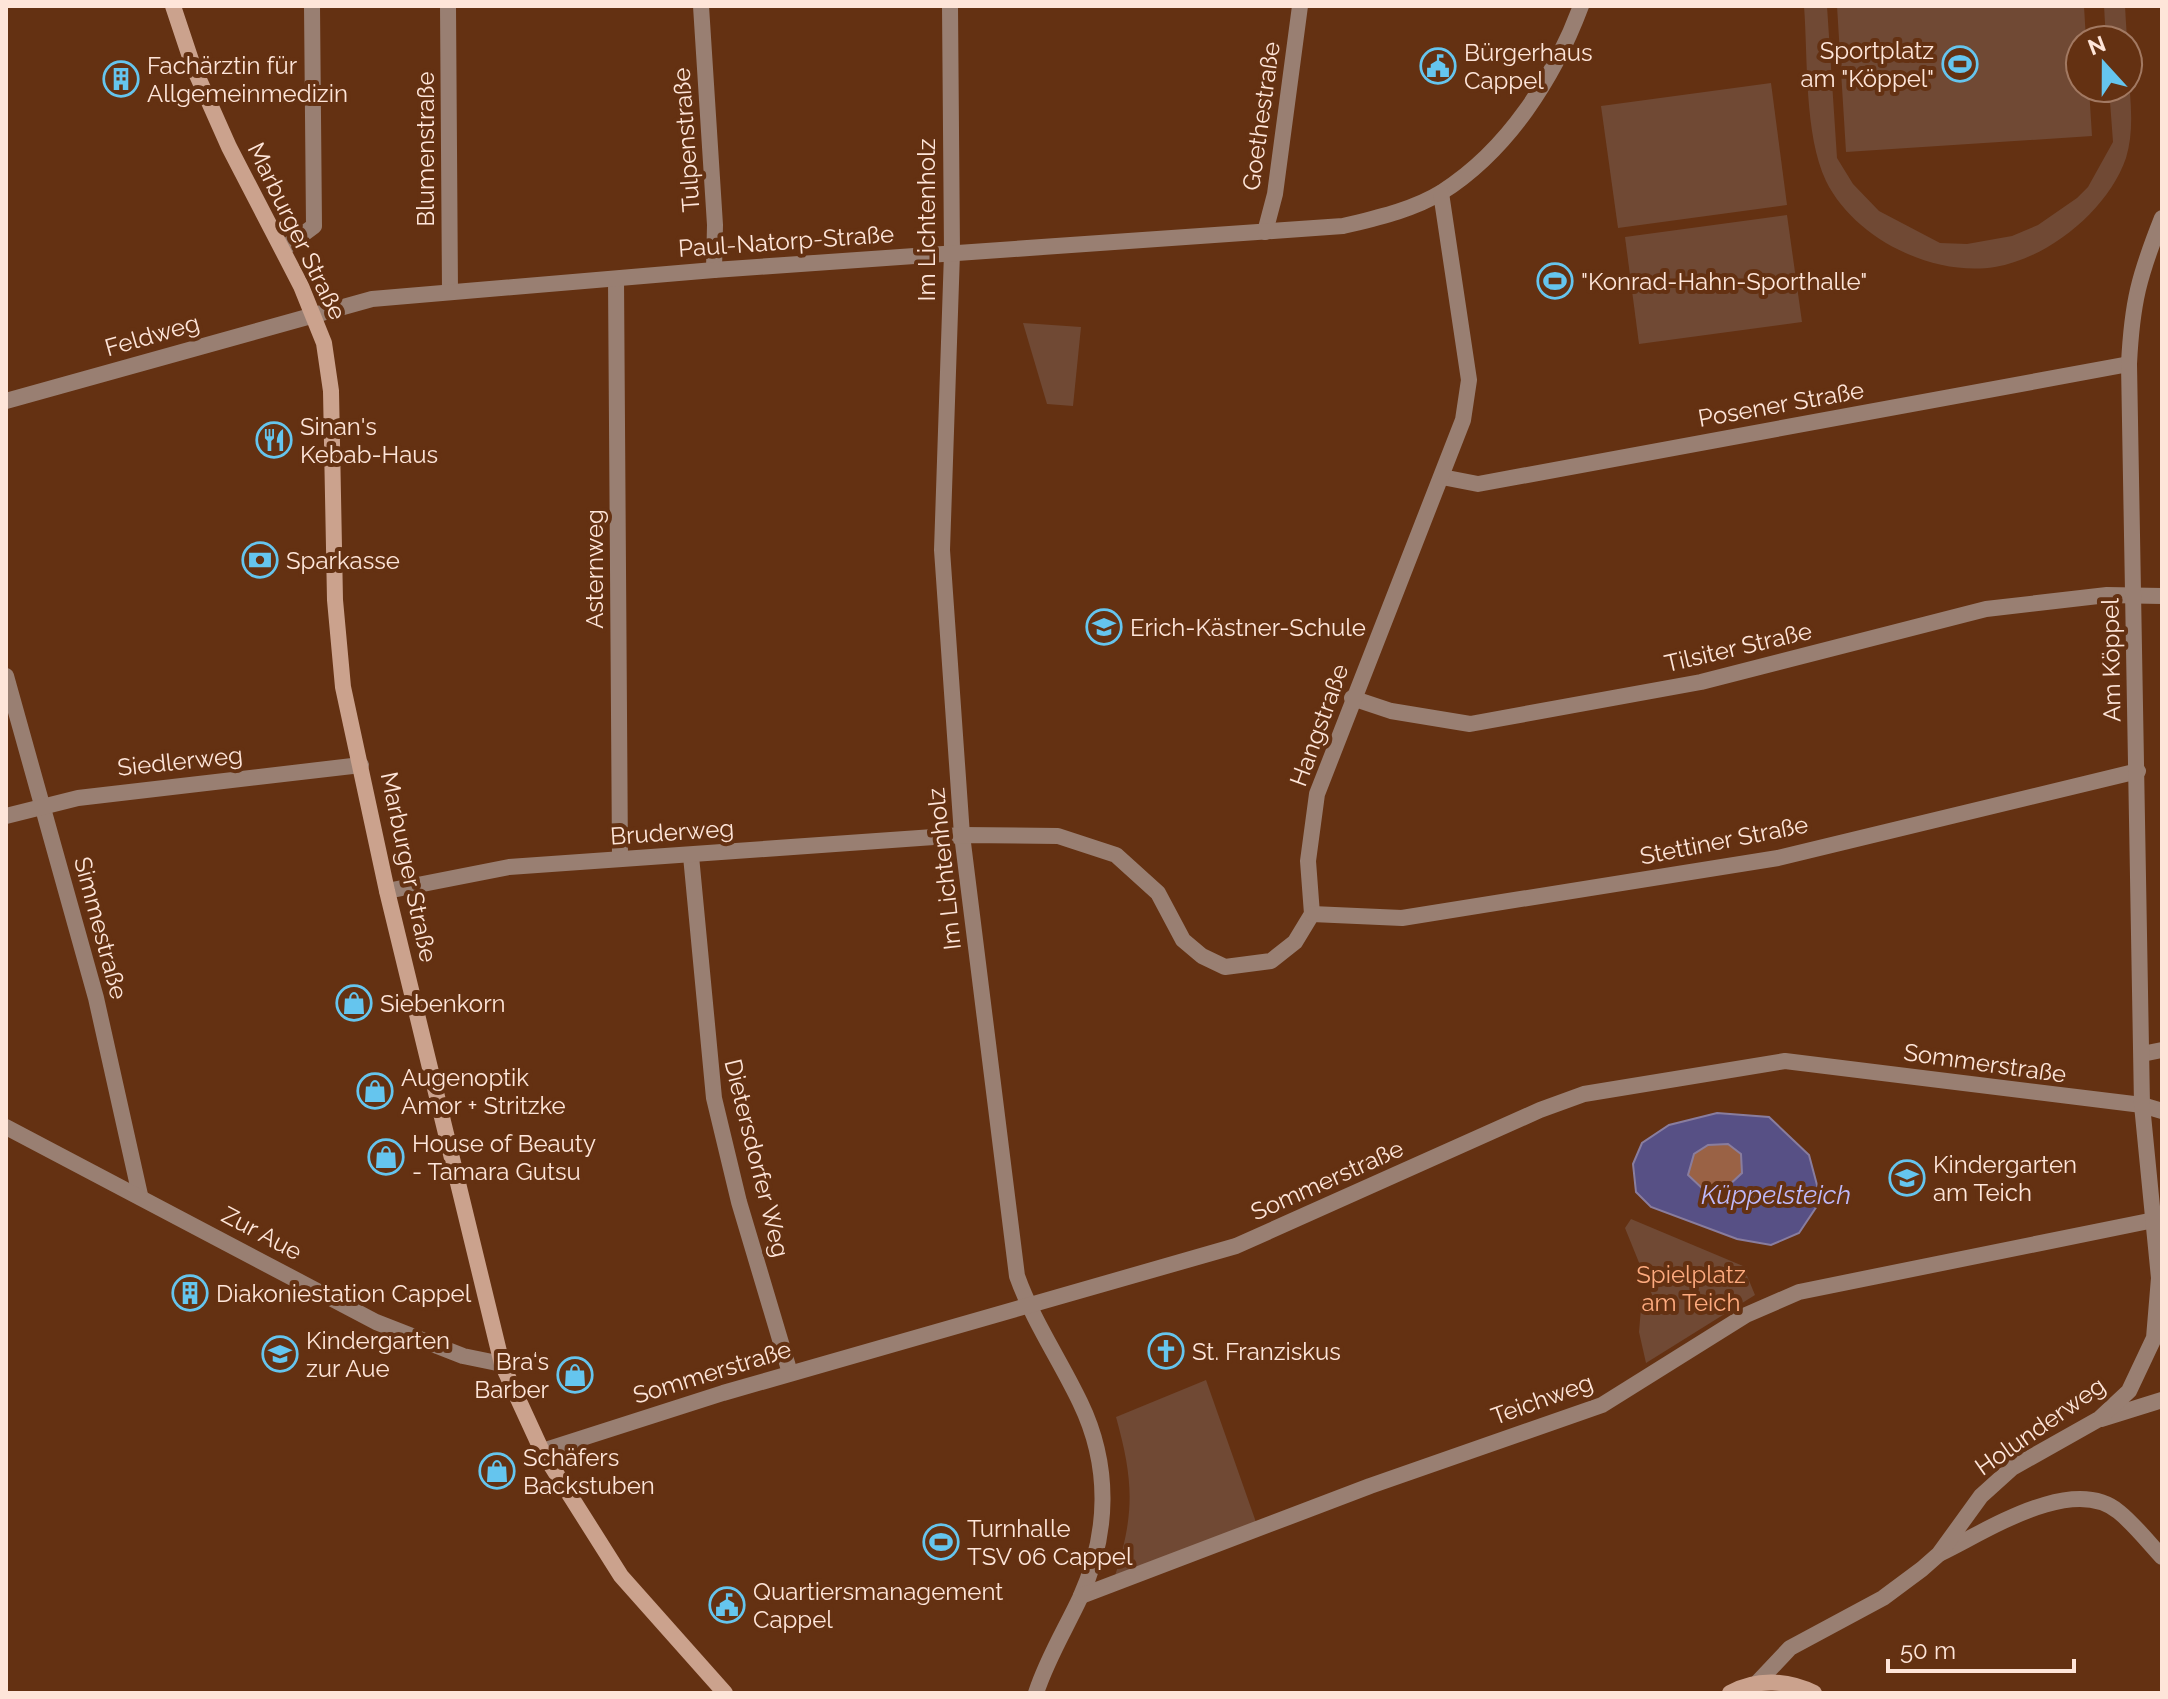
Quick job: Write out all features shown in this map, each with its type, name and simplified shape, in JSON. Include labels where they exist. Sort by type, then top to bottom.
[{"type":"street","name":"Marburger Straße","points":[[173,6],[193,66],[229,147],[283,249],[324,343],[330,381],[335,600],[343,687],[387,891],[502,1364],[542,1451],[621,1576],[725,1693]]},
{"type":"street","points":[[283,249],[314,226],[312,6]]},
{"type":"street","name":"Blumenstraße","points":[[448,6],[450,292]]},
{"type":"street","name":"Tulpenstraße","points":[[701,6],[715,225],[714,270]]},
{"type":"street","name":"Im Lichtenholz","points":[[950,6],[952,253],[942,550],[962,835],[1017,1276],[1027,1305],[1082,1405],[1101,1458],[1105,1501],[1081,1596],[1046,1663],[1036,1693]]},
{"type":"street","name":"Goethestraße","points":[[1265,232],[1275,194],[1300,6]]},
{"type":"street","name":"Paul-Natorp-Straße","points":[[312,314],[372,299],[450,292],[714,270],[1343,226],[1393,213],[1441,193],[1490,155],[1536,94],[1581,6]]},
{"type":"street","name":"Hangstraße","points":[[1312,914],[1308,861],[1317,794],[1463,420],[1469,380],[1441,193]]},
{"type":"street","name":"Am Köppel","points":[[2142,1105],[2129,364],[2132,311],[2138,279],[2162,218]]},
{"type":"street","name":"Asternweg","points":[[616,279],[620,859]]},
{"type":"street","name":"Feldweg","points":[[6,401],[312,314]]},
{"type":"street","name":"Posener Straße","points":[[1442,477],[1478,484],[2129,364]]},
{"type":"street","name":"Tilsiter Straße","points":[[1352,698],[1391,711],[1470,724],[1701,682],[1986,609],[2107,595],[2162,596]]},
{"type":"street","name":"Simmestraße","points":[[6,676],[96,998],[140,1195]]},
{"type":"street","name":"Siedlerweg","points":[[6,816],[44,805],[132,790],[361,765]]},
{"type":"street","name":"Stettiner Straße","points":[[1312,914],[1402,918],[1778,858],[2138,771]]},
{"type":"street","points":[[962,835],[1058,836],[1116,855],[1158,893],[1183,940],[1202,956],[1225,967],[1271,961],[1295,942],[1312,914]]},
{"type":"street","name":"Bruderweg","points":[[387,891],[509,867],[962,835]]},
{"type":"street","name":"Dietersdorfer Weg","points":[[691,856],[714,1098],[739,1202],[790,1373]]},
{"type":"street","points":[[2142,1054],[2162,1050]]},
{"type":"street","name":"Sommerstraße","points":[[542,1451],[790,1373],[1236,1246],[1540,1110],[1584,1094],[1785,1061],[2142,1105],[2162,1111]]},
{"type":"street","name":"Holunderweg","points":[[1757,1683],[1790,1648],[1883,1598],[1939,1554],[1994,1483],[2012,1468],[2099,1419],[2129,1391],[2154,1338],[2159,1281],[2142,1105]]},
{"type":"street","name":"Zur Aue","points":[[6,1127],[376,1322],[463,1356],[502,1364]]},
{"type":"street","name":"Teichweg","points":[[1081,1596],[1370,1486],[1602,1405],[1746,1315],[1799,1292],[2154,1220]]},
{"type":"street","points":[[2099,1419],[2162,1400]]},
{"type":"street","points":[[1939,1554],[2034,1508],[2078,1499],[2104,1503],[2119,1511],[2162,1557]]},
{"type":"street","points":[[1730,1693],[1757,1683],[1794,1684],[1814,1693]]},
{"type":"green space","points":[[1804,6],[1827,6],[1837,158],[1853,184],[1879,211],[1940,243],[1967,244],[2012,236],[2038,225],[2077,198],[2088,187],[2113,142],[2110,104],[2130,104],[2130,136],[2126,158],[2106,196],[2074,229],[2015,262],[1971,269],[1946,266],[1897,249],[1875,236],[1855,220],[1839,201],[1826,181],[1819,162],[1808,95]]},
{"type":"green space","name":"Sportplatz am \"Köppel\"","points":[[1837,6],[2084,6],[2085,24],[2064,24],[2064,104],[2090,104],[2092,136],[1846,152]]},
{"type":"green space","points":[[2104,6],[2125,6],[2126,24],[2105,24]]},
{"type":"green space","points":[[1771,83],[1787,205],[1618,228],[1601,106]]},
{"type":"green space","points":[[1787,215],[1802,322],[1639,344],[1625,237]]},
{"type":"green space","points":[[1023,323],[1081,327],[1073,406],[1047,404]]},
{"type":"green space","name":"Spielplatz am Teich","points":[[1631,1219],[1743,1266],[1755,1295],[1646,1363],[1639,1332],[1641,1308],[1655,1302],[1625,1228]]},
{"type":"green space","points":[[1206,1380],[1257,1525],[1114,1579],[1126,1535],[1130,1498],[1116,1417]]},
{"type":"shaded area","points":[[1728,1144],[1741,1154],[1742,1173],[1726,1188],[1705,1192],[1688,1175],[1694,1153],[1708,1145]]},
{"type":"water","name":"Küppelsteich","points":[[1717,1113],[1769,1117],[1809,1155],[1821,1200],[1799,1233],[1771,1245],[1737,1239],[1651,1207],[1636,1192],[1633,1164],[1642,1143],[1669,1125]],"holes":[[[1728,1144],[1741,1154],[1742,1173],[1726,1188],[1705,1191],[1688,1175],[1694,1154],[1708,1145]]]},
{"type":"place","name":"Sportplatz am \"Köppel\"","points":[[1960,64]]},
{"type":"place","name":"Bürgerhaus Cappel","points":[[1438,66]]},
{"type":"place","name":"Fachärztin für Allgemeinmedizin","points":[[121,79]]},
{"type":"place","name":"\"Konrad-Hahn-Sporthalle\"","points":[[1555,281]]},
{"type":"place","name":"Sinan's Kebab-Haus","points":[[274,440]]},
{"type":"place","name":"Sparkasse","points":[[260,560]]},
{"type":"place","name":"Erich-Kästner-Schule","points":[[1104,627]]},
{"type":"place","name":"Siebenkorn","points":[[354,1003]]},
{"type":"place","name":"Augenoptik Amor + Stritzke","points":[[375,1091]]},
{"type":"place","name":"House of Beauty - Tamara Gutsu","points":[[386,1157]]},
{"type":"place","name":"Kindergarten am Teich","points":[[1907,1178]]},
{"type":"place","name":"Diakoniestation Cappel","points":[[190,1293]]},
{"type":"place","name":"St. Franziskus","points":[[1166,1351]]},
{"type":"place","name":"Kindergarten zur Aue","points":[[280,1354]]},
{"type":"place","name":"Bra‘s Barber","points":[[575,1375]]},
{"type":"place","name":"Schäfers Backstuben","points":[[497,1471]]},
{"type":"place","name":"Turnhalle TSV 06 Cappel","points":[[941,1542]]},
{"type":"place","name":"Quartiersmanagement Cappel","points":[[727,1605]]}]
